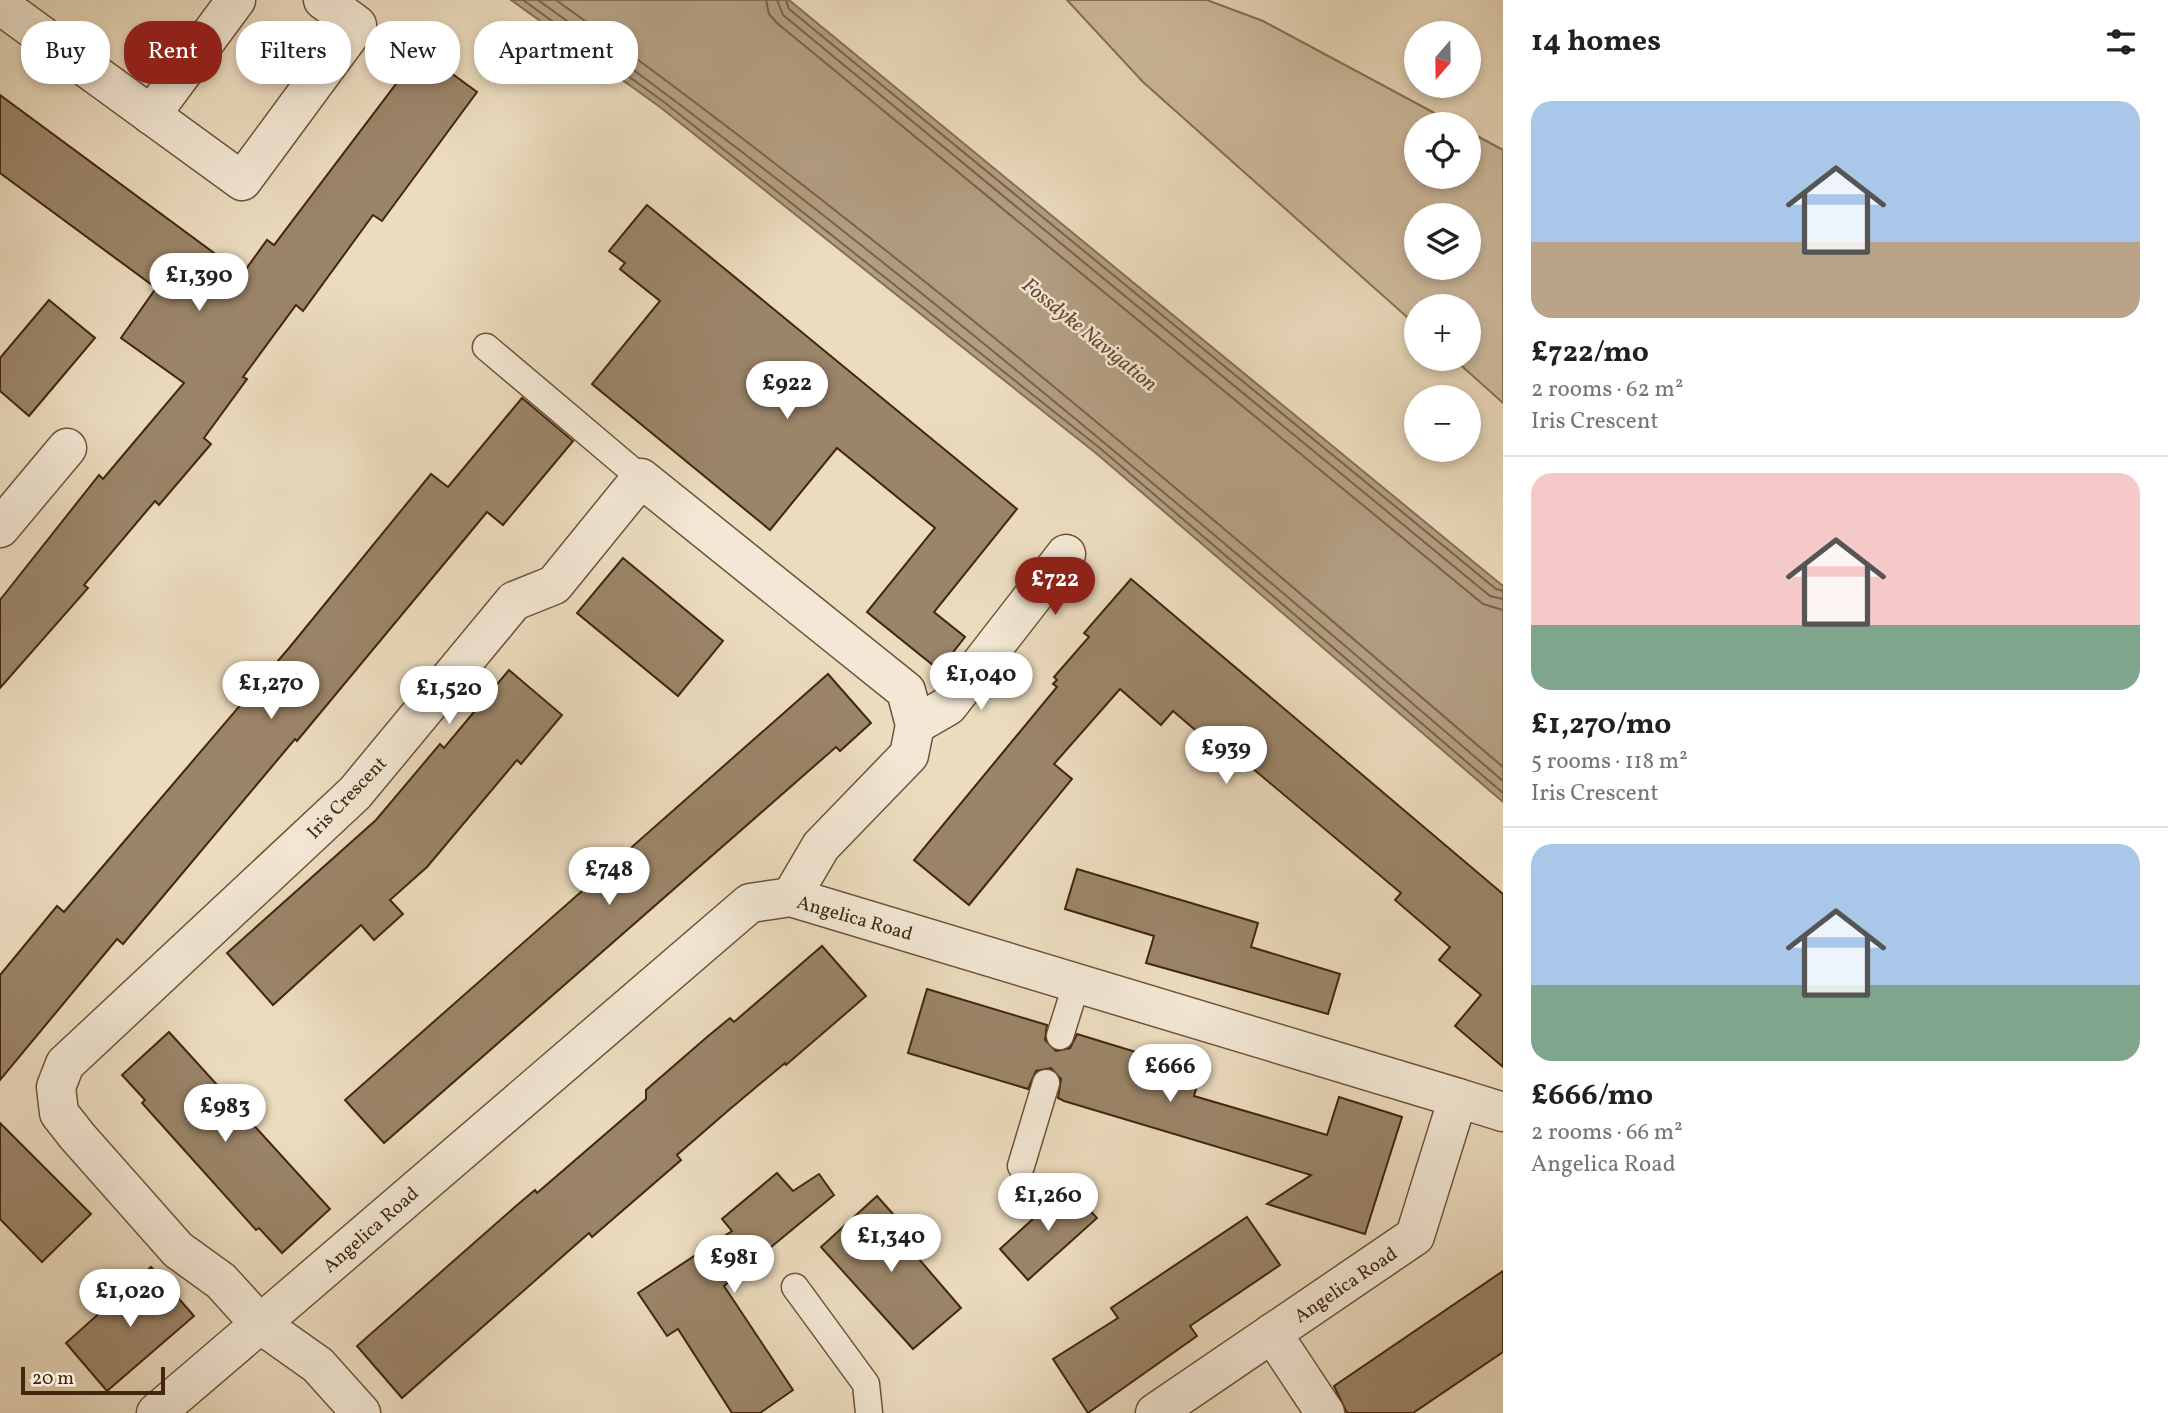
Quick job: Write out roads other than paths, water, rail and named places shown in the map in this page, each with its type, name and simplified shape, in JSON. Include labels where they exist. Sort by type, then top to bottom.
[{"type":"street","points":[[152,115],[236,0]]},
{"type":"street","points":[[0,5],[242,181],[357,25],[323,0]]},
{"type":"street","points":[[0,528],[67,448]]},
{"type":"street","points":[[641,478],[906,691],[915,725],[909,755],[821,846],[791,897]]},
{"type":"street","name":"Iris Crescent","points":[[260,1324],[221,1281],[178,1250],[59,1113],[56,1087],[65,1064],[355,793],[514,601],[554,585],[641,478]]},
{"type":"street","points":[[915,725],[948,706],[1066,554]]},
{"type":"street","name":"Angelica Road","points":[[156,1413],[750,903],[791,897],[1503,1112]]},
{"type":"street","name":"Angelica Road","points":[[1155,1413],[1415,1236],[1458,1098]]},
{"type":"street","points":[[260,1324],[318,1365],[361,1413]]},
{"type":"street","points":[[1272,1333],[1325,1413]]},
{"type":"lane","points":[[486,347],[641,478]]},
{"type":"lane","points":[[1060,1036],[1077,982]]},
{"type":"lane","points":[[1021,1166],[1046,1083]]},
{"type":"lane","points":[[795,1287],[866,1384],[869,1413]]},
{"type":"water","name":"Fossdyke Navigation","points":[[511,0],[789,0],[1503,586],[1503,802],[1097,454],[628,84],[638,84],[638,21],[540,21]]}]
